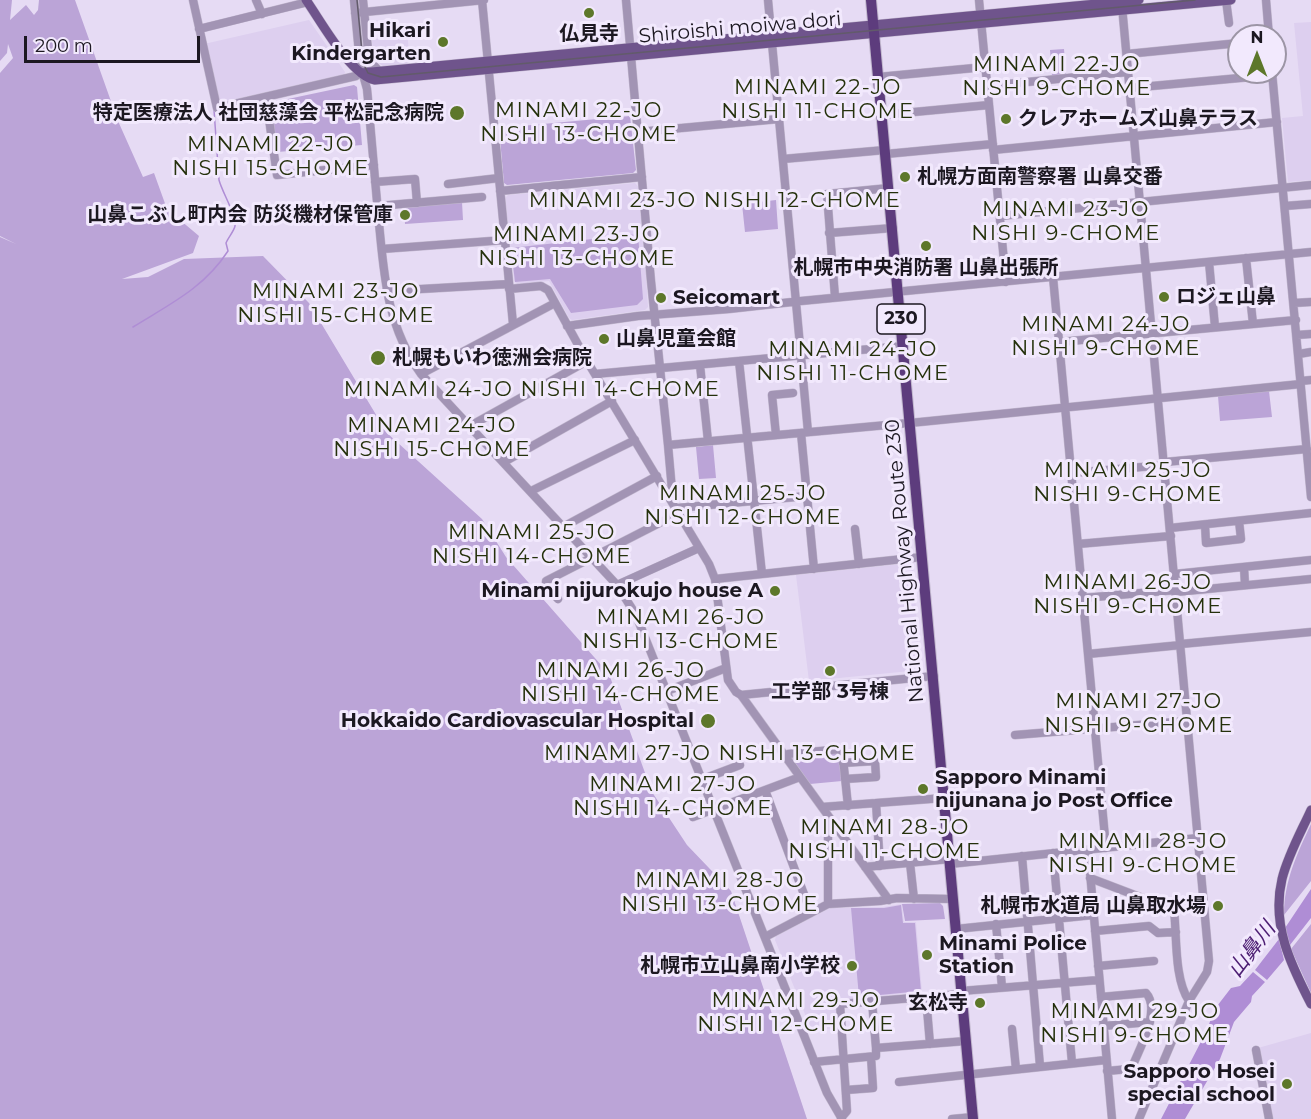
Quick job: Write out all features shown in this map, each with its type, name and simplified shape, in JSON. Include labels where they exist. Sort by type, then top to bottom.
[{"type":"highway","name":"National Highway Route 230","points":[[871,0],[973,1118]]},
{"type":"main road","name":"Shiroishi moiwa dori","points":[[1122,4],[1139,0]]},
{"type":"main road","name":"Shiroishi moiwa dori","points":[[362,73],[375,80],[488,66],[1122,4],[1231,0]]},
{"type":"main road","points":[[307,1],[350,62],[362,73]]},
{"type":"main road","name":"Shiroishi moiwa dori","points":[[362,73],[488,66]]},
{"type":"main road","points":[[1311,810],[1286,866],[1281,889],[1280,924],[1290,961],[1311,1004]]},
{"type":"street","points":[[193,0],[217,108],[340,81],[362,73],[369,60],[363,0]]},
{"type":"street","points":[[256,0],[262,14]]},
{"type":"street","points":[[354,0],[362,73],[367,89],[386,291],[397,332],[421,374],[617,585],[636,615],[827,1094],[842,1119],[847,1111],[840,1004],[926,997],[1002,987],[1099,980]]},
{"type":"street","points":[[355,13],[483,0],[513,324]]},
{"type":"street","points":[[626,0],[672,490],[670,497]]},
{"type":"street","points":[[768,0],[801,355],[807,496],[814,568]]},
{"type":"street","points":[[979,0],[1006,282]]},
{"type":"street","points":[[1226,0],[1228,23]]},
{"type":"street","points":[[1266,0],[1268,24]]},
{"type":"street","points":[[199,29],[307,1]]},
{"type":"street","points":[[1122,4],[1209,966],[1189,1001],[1139,1119]]},
{"type":"street","points":[[1126,54],[1227,44]]},
{"type":"street","points":[[369,60],[380,72]]},
{"type":"street","points":[[878,77],[985,67]]},
{"type":"street","points":[[987,86],[1128,72]]},
{"type":"street","points":[[1130,88],[1227,78]]},
{"type":"street","points":[[1273,84],[1311,497]]},
{"type":"street","points":[[266,98],[277,175],[374,165]]},
{"type":"street","points":[[882,115],[989,105]]},
{"type":"street","points":[[638,132],[779,119]]},
{"type":"street","points":[[783,159],[1135,137],[1277,122]]},
{"type":"street","points":[[500,191],[642,177]]},
{"type":"street","points":[[448,184],[499,178]]},
{"type":"street","points":[[375,182],[415,179],[417,203]]},
{"type":"street","points":[[1000,216],[1311,185]]},
{"type":"street","points":[[835,297],[827,194],[889,188]]},
{"type":"street","points":[[378,206],[482,197]]},
{"type":"street","points":[[1285,206],[1311,204]]},
{"type":"street","points":[[829,233],[893,228]]},
{"type":"street","points":[[382,249],[505,240]]},
{"type":"street","points":[[567,326],[835,297],[1311,252]]},
{"type":"street","points":[[1246,258],[1253,324]]},
{"type":"street","points":[[1209,262],[1215,327]]},
{"type":"street","points":[[1053,277],[1106,848]]},
{"type":"street","points":[[386,291],[509,286],[544,287],[548,290],[587,361],[670,497],[715,579],[728,680],[889,900]]},
{"type":"street","points":[[1294,303],[1311,302]]},
{"type":"street","points":[[421,374],[555,303]]},
{"type":"street","points":[[1059,342],[1296,320]]},
{"type":"street","points":[[1297,336],[1311,334]]},
{"type":"street","points":[[595,374],[904,346]]},
{"type":"street","points":[[1299,354],[1311,352]]},
{"type":"street","points":[[470,426],[587,361]]},
{"type":"street","points":[[739,361],[762,574]]},
{"type":"street","points":[[700,365],[708,441]]},
{"type":"street","points":[[668,445],[1065,408],[1301,383],[1311,380]]},
{"type":"street","points":[[776,435],[772,394],[793,393]]},
{"type":"street","points":[[504,462],[612,401]]},
{"type":"street","points":[[531,491],[635,440]]},
{"type":"street","points":[[1071,473],[1307,449]]},
{"type":"street","points":[[563,527],[657,476]]},
{"type":"street","points":[[558,599],[546,586],[546,581],[678,511],[807,496]]},
{"type":"street","points":[[1078,544],[1171,532],[1205,525],[1311,513]]},
{"type":"street","points":[[1205,525],[1206,543],[1241,539],[1239,521]]},
{"type":"street","points":[[855,529],[859,564]]},
{"type":"street","points":[[617,585],[699,548]]},
{"type":"street","points":[[715,579],[922,557]]},
{"type":"street","points":[[1175,574],[1311,560]]},
{"type":"street","points":[[1244,567],[1245,585]]},
{"type":"street","points":[[1083,598],[1311,579]]},
{"type":"street","points":[[1088,654],[1311,632]]},
{"type":"street","points":[[668,691],[726,668]]},
{"type":"street","points":[[741,695],[933,676]]},
{"type":"street","points":[[1015,735],[1188,721]]},
{"type":"street","points":[[785,756],[842,749],[848,806]]},
{"type":"street","points":[[843,763],[875,761],[876,777],[845,779]]},
{"type":"street","points":[[703,779],[740,765]]},
{"type":"street","points":[[693,817],[800,777]]},
{"type":"street","points":[[765,790],[811,913]]},
{"type":"street","points":[[822,807],[944,798]]},
{"type":"street","points":[[876,803],[880,866]]},
{"type":"street","points":[[828,904],[828,824],[832,821]]},
{"type":"street","points":[[865,867],[1022,856],[1198,838]]},
{"type":"street","points":[[1088,850],[1112,1119]]},
{"type":"street","points":[[1053,853],[1072,1063]]},
{"type":"street","points":[[1022,856],[1040,1066]]},
{"type":"street","points":[[910,863],[914,898]]},
{"type":"street","points":[[1090,878],[1174,910],[1181,981],[1184,995],[1189,1001]]},
{"type":"street","points":[[765,937],[828,904],[914,898],[953,899]]},
{"type":"street","points":[[956,928],[1093,915]]},
{"type":"street","points":[[996,924],[1002,987]]},
{"type":"street","points":[[1095,931],[1149,927],[1158,933],[1176,932]]},
{"type":"street","points":[[1098,966],[1154,961]]},
{"type":"street","points":[[1101,997],[1149,994],[1150,1022],[1131,1068],[1107,1071]]},
{"type":"street","points":[[926,997],[930,1044]]},
{"type":"street","points":[[814,1062],[876,1056],[872,1001]]},
{"type":"street","points":[[1103,1026],[1150,1022]]},
{"type":"street","points":[[1012,1029],[1016,1069]]},
{"type":"street","points":[[876,1048],[966,1041]]},
{"type":"street","points":[[1256,1050],[1269,1119]]},
{"type":"street","points":[[846,1090],[873,1088],[871,1057]]},
{"type":"street","points":[[899,1082],[1106,1060]]},
{"type":"street","points":[[952,1119],[973,1118]]},
{"type":"shaded area","points":[[0,0],[12,0],[10,20],[26,5],[34,15],[38,10],[39,0],[75,0],[118,121],[143,177],[154,173],[167,209],[199,236],[193,253],[122,279],[148,277],[184,259],[263,256],[309,303],[387,433],[482,519],[506,557],[609,674],[652,792],[687,845],[731,891],[807,1119],[0,1119],[0,237],[16,244],[0,236],[0,73],[13,58],[8,44],[7,53],[0,61]]},
{"type":"shaded area","points":[[309,20],[345,72],[344,77],[218,106],[204,44]]},
{"type":"shaded area","points":[[1311,22],[1311,180],[1288,182],[1282,118],[1303,116],[1294,23]]},
{"type":"shaded area","points":[[407,30],[410,64],[384,67],[374,59],[371,33]]},
{"type":"shaded area","points":[[1064,49],[1066,75],[1052,76],[1050,50]]},
{"type":"shaded area","points":[[354,85],[357,87],[362,145],[277,152],[269,103]]},
{"type":"shaded area","points":[[630,116],[636,170],[633,173],[507,185],[504,183],[499,128]]},
{"type":"shaded area","points":[[635,183],[638,186],[646,273],[648,307],[645,310],[572,320],[549,281],[517,284],[514,281],[505,198],[508,195]]},
{"type":"shaded area","points":[[776,200],[778,229],[745,232],[742,204]]},
{"type":"shaded area","points":[[462,202],[463,220],[405,224],[404,207]]},
{"type":"shaded area","points":[[638,234],[643,299],[637,305],[571,313],[550,279],[515,282],[511,248]]},
{"type":"shaded area","points":[[1269,391],[1272,417],[1220,421],[1218,396]]},
{"type":"shaded area","points":[[713,445],[716,478],[699,479],[696,447]]},
{"type":"shaded area","points":[[910,563],[913,566],[920,670],[809,681],[796,575]]},
{"type":"shaded area","points":[[839,753],[842,781],[810,784],[791,757]]},
{"type":"shaded area","points":[[1311,824],[1311,881],[1284,915],[1289,879]]},
{"type":"shaded area","points":[[1311,889],[1311,918],[1290,945],[1285,928]]},
{"type":"shaded area","points":[[940,903],[943,906],[945,919],[905,921],[902,904]]},
{"type":"shaded area","name":"札幌市立山鼻南小学校","points":[[902,904],[904,922],[916,922],[922,992],[837,1000],[838,1028],[811,1029],[775,940],[776,936],[830,908],[883,907]]},
{"type":"shaded area","points":[[901,905],[903,923],[915,923],[921,991],[859,997],[851,908],[884,908]]},
{"type":"shaded area","points":[[1311,924],[1311,993],[1291,949]]},
{"type":"shaded area","points":[[1279,939],[1284,960],[1267,980],[1255,970]]},
{"type":"shaded area","points":[[1253,972],[1265,982],[1234,1022],[1220,1059],[1185,1119],[1161,1119],[1207,1030],[1214,1010],[1231,988],[1240,986]]},
{"type":"shaded area","name":"Sapporo Hosei special school","points":[[1311,1033],[1311,1119],[1271,1119],[1258,1048]]},
{"type":"waterway","points":[[133,327],[173,303],[197,285],[219,264],[228,251],[226,243],[235,222],[219,180],[214,110]]},
{"type":"tram line","points":[[357,0],[363,63],[368,73],[381,77],[1195,0]]},
{"type":"place","name":"仏見寺","points":[[589,13]]},
{"type":"place","name":"Hikari Kindergarten","points":[[443,42]]},
{"type":"place","name":"特定医療法人 社団慈藻会 平松記念病院","points":[[457,113]]},
{"type":"place","name":"クレアホームズ山鼻テラス","points":[[1006,119]]},
{"type":"place","name":"札幌方面南警察署 山鼻交番","points":[[905,177]]},
{"type":"place","name":"山鼻こぶし町内会 防災機材保管庫","points":[[405,215]]},
{"type":"place","name":"札幌市中央消防署 山鼻出張所","points":[[926,246]]},
{"type":"place","name":"ロジェ山鼻","points":[[1164,297]]},
{"type":"place","name":"Seicomart","points":[[661,298]]},
{"type":"place","name":"山鼻児童会館","points":[[604,339]]},
{"type":"place","name":"札幌もいわ徳洲会病院","points":[[378,358]]},
{"type":"place","name":"Minami nijurokujo house A","points":[[775,591]]},
{"type":"place","name":"工学部 3号棟","points":[[830,671]]},
{"type":"place","name":"Hokkaido Cardiovascular Hospital","points":[[708,721]]},
{"type":"place","name":"Sapporo Minami nijunana jo Post Office","points":[[923,789]]},
{"type":"place","name":"札幌市水道局 山鼻取水場","points":[[1218,906]]},
{"type":"place","name":"Minami Police Station","points":[[927,955]]},
{"type":"place","name":"札幌市立山鼻南小学校","points":[[852,966]]},
{"type":"place","name":"玄松寺","points":[[980,1003]]},
{"type":"place","name":"Sapporo Hosei special school","points":[[1287,1084]]},
{"type":"district","name":"MINAMI 22-JO NISHI 9-CHOME","points":[[1057,77]]},
{"type":"district","name":"MINAMI 22-JO NISHI 11-CHOME","points":[[818,100]]},
{"type":"district","name":"MINAMI 22-JO NISHI 13-CHOME","points":[[579,123]]},
{"type":"district","name":"MINAMI 22-JO NISHI 15-CHOME","points":[[271,157]]},
{"type":"district","name":"MINAMI 23-JO NISHI 12-CHOME","points":[[715,201]]},
{"type":"district","name":"MINAMI 23-JO NISHI 9-CHOME","points":[[1066,222]]},
{"type":"district","name":"MINAMI 23-JO NISHI 13-CHOME","points":[[577,247]]},
{"type":"district","name":"MINAMI 23-JO NISHI 15-CHOME","points":[[336,304]]},
{"type":"district","name":"MINAMI 24-JO NISHI 9-CHOME","points":[[1106,337]]},
{"type":"district","name":"MINAMI 24-JO NISHI 11-CHOME","points":[[853,362]]},
{"type":"district","name":"MINAMI 24-JO NISHI 14-CHOME","points":[[532,390]]},
{"type":"district","name":"MINAMI 24-JO NISHI 15-CHOME","points":[[432,438]]},
{"type":"district","name":"MINAMI 25-JO NISHI 9-CHOME","points":[[1128,483]]},
{"type":"district","name":"MINAMI 25-JO NISHI 12-CHOME","points":[[743,506]]},
{"type":"district","name":"MINAMI 25-JO NISHI 14-CHOME","points":[[532,545]]},
{"type":"district","name":"MINAMI 26-JO NISHI 9-CHOME","points":[[1128,595]]},
{"type":"district","name":"MINAMI 26-JO NISHI 13-CHOME","points":[[681,630]]},
{"type":"district","name":"MINAMI 26-JO NISHI 14-CHOME","points":[[621,683]]},
{"type":"district","name":"MINAMI 27-JO NISHI 9-CHOME","points":[[1139,714]]},
{"type":"district","name":"MINAMI 27-JO NISHI 13-CHOME","points":[[730,754]]},
{"type":"district","name":"MINAMI 27-JO NISHI 14-CHOME","points":[[673,797]]},
{"type":"district","name":"MINAMI 28-JO NISHI 11-CHOME","points":[[885,840]]},
{"type":"district","name":"MINAMI 28-JO NISHI 9-CHOME","points":[[1143,854]]},
{"type":"district","name":"MINAMI 28-JO NISHI 13-CHOME","points":[[720,893]]},
{"type":"district","name":"MINAMI 29-JO NISHI 12-CHOME","points":[[796,1013]]},
{"type":"district","name":"MINAMI 29-JO NISHI 9-CHOME","points":[[1135,1024]]},
{"type":"water label","name":"山鼻川","points":[[1252,950]]}]
